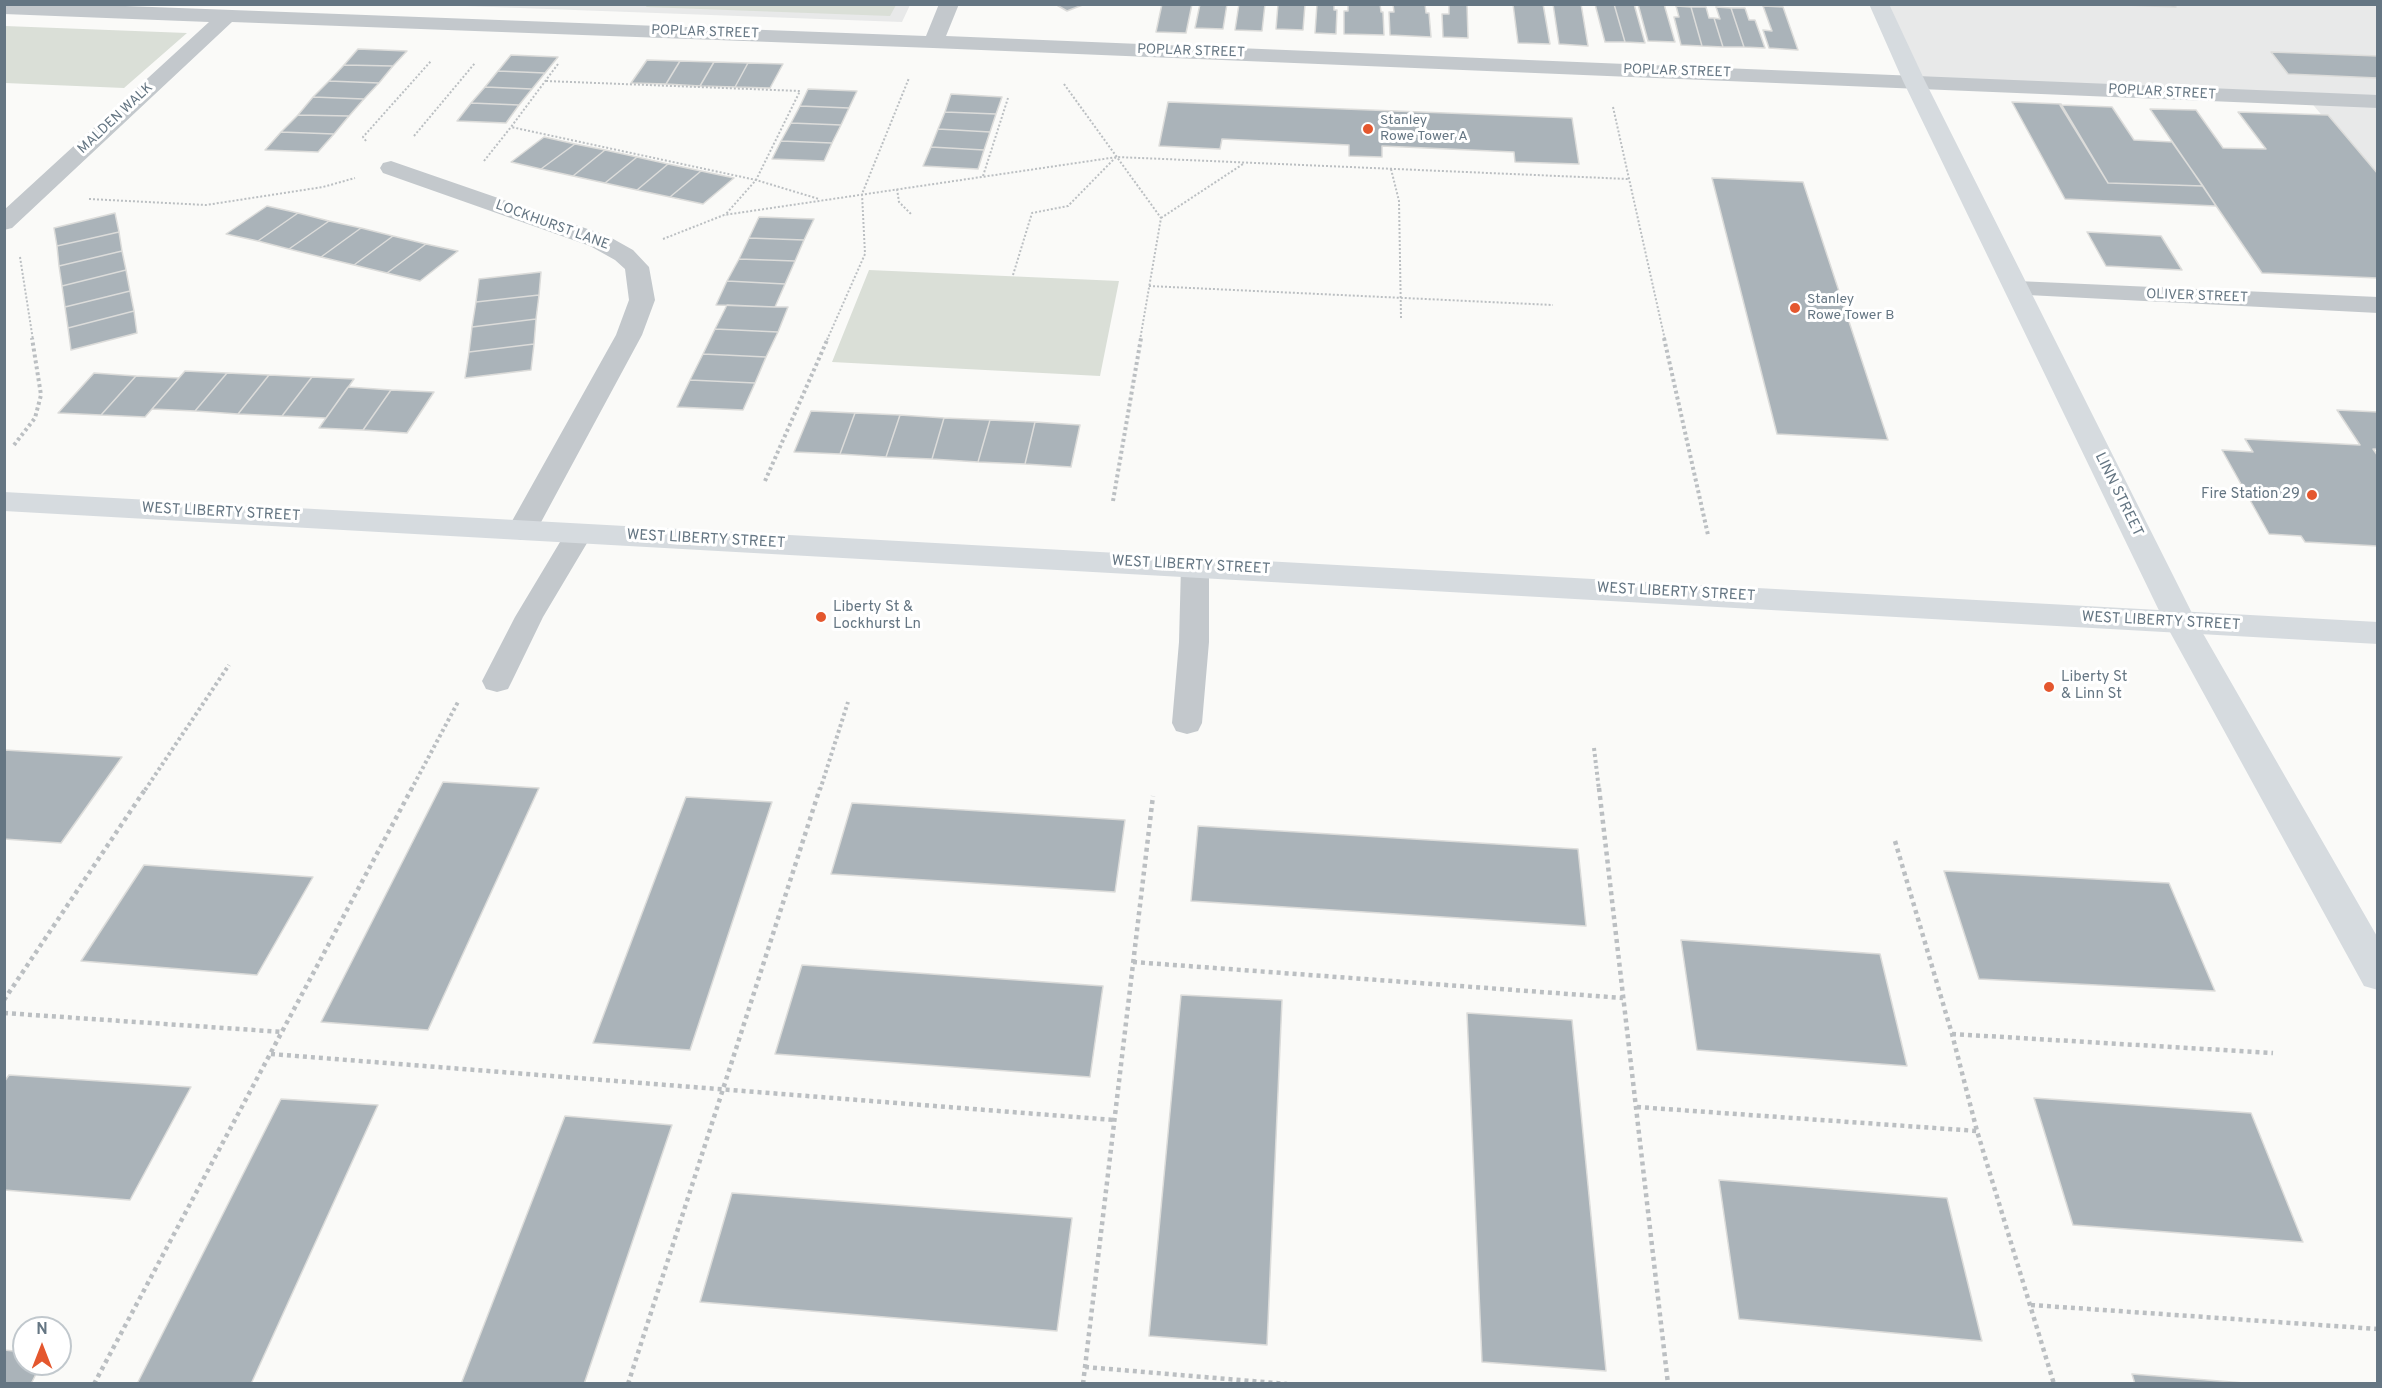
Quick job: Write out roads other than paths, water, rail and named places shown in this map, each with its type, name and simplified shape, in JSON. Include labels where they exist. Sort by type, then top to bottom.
[{"type":"main road","name":"LINN STREET","points":[[1879,4],[1914,81],[2181,622],[2378,974]]},
{"type":"main road","name":"WEST LIBERTY STREET","points":[[13,505],[1195,566],[2378,633]]},
{"type":"street","points":[[933,42],[949,4]]},
{"type":"street","name":"POPLAR STREET","points":[[4,8],[933,42],[2378,102]]},
{"type":"street","name":"MALDEN WALK","points":[[4,223],[227,16]]},
{"type":"street","name":"LOCKHURST LANE","points":[[390,168],[599,241],[624,255],[638,267],[642,300],[629,335],[522,530]]},
{"type":"street","name":"OLIVER STREET","points":[[2017,289],[2378,305]]},
{"type":"lane","points":[[497,681],[529,617],[579,533]]},
{"type":"lane","points":[[1187,723],[1194,642],[1195,566]]},
{"type":"place","name":"Stanley Rowe Tower A","points":[[1368,129]]},
{"type":"place","name":"Stanley Rowe Tower B","points":[[1795,308]]},
{"type":"place","name":"Fire Station 29","points":[[2312,495]]},
{"type":"place","name":"Liberty St & Lockhurst Ln","points":[[821,617]]},
{"type":"place","name":"Liberty St & Linn St","points":[[2049,687]]}]
